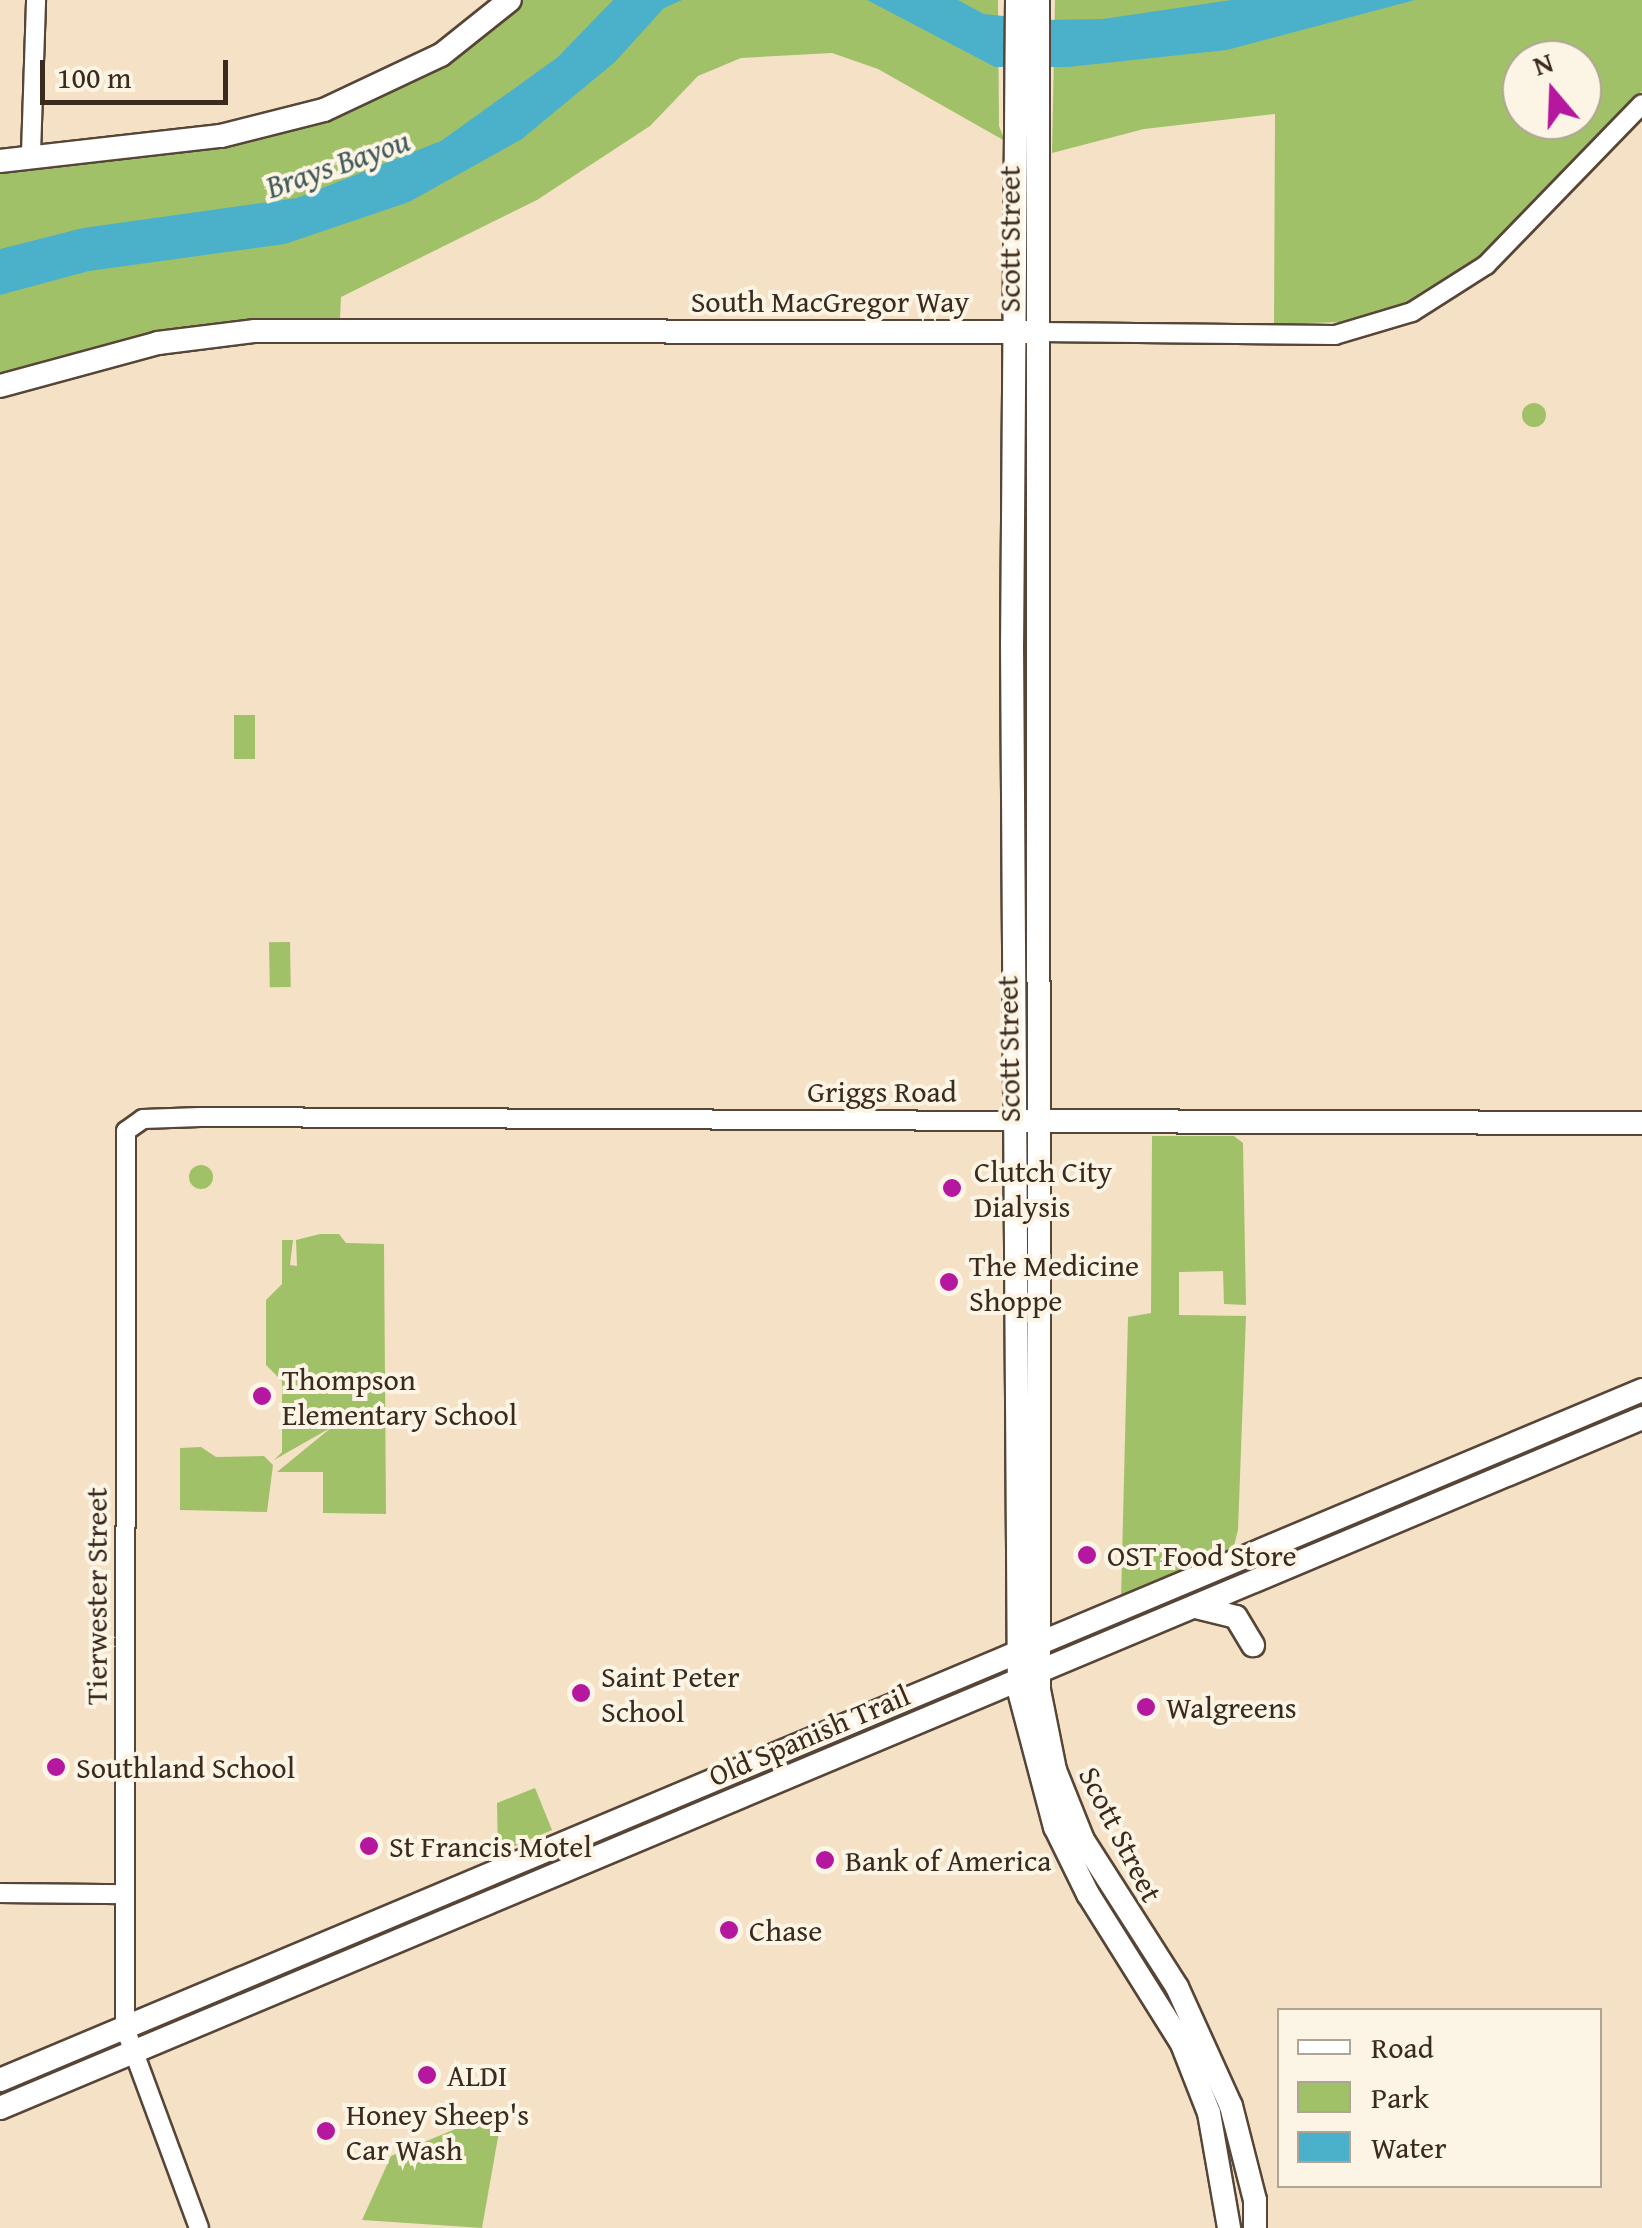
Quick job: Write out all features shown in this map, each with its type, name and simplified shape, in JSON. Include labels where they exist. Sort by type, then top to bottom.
[{"type":"main road","points":[[0,161],[31,154],[222,136],[324,110],[441,55],[510,0]]},
{"type":"main road","name":"Scott Street","points":[[1017,0],[1028,129]]},
{"type":"main road","name":"Scott Street","points":[[1038,0],[1028,129],[1028,1674],[1039,1782],[1182,2044],[1209,2113],[1230,2228]]},
{"type":"main road","name":"South MacGregor Way","points":[[0,386],[158,343],[255,331],[1027,332]]},
{"type":"main road","name":"Griggs Road","points":[[1028,1121],[1642,1123]]},
{"type":"main road","name":"Old Spanish Trail","points":[[0,2080],[1642,1390]]},
{"type":"main road","name":"Old Spanish Trail","points":[[0,2108],[1642,1418]]},
{"type":"main road","points":[[1572,1419],[1584,1443]]},
{"type":"main road","points":[[1406,1489],[1415,1516]]},
{"type":"main road","points":[[1192,1607],[1227,1611],[1253,1645]]},
{"type":"main road","points":[[875,1712],[887,1734]]},
{"type":"main road","points":[[515,1864],[524,1888]]},
{"type":"main road","name":"Scott Street","points":[[1096,1886],[1203,2036],[1231,2106],[1255,2200],[1255,2228]]},
{"type":"main road","points":[[392,1917],[400,1940]]},
{"type":"main road","points":[[315,1948],[326,1972]]},
{"type":"street","points":[[31,154],[36,0]]},
{"type":"street","name":"South MacGregor Way","points":[[1027,332],[1334,335],[1412,312],[1486,265],[1642,104]]},
{"type":"street","name":"Griggs Road","points":[[126,1132],[143,1119],[200,1117],[1028,1121]]},
{"type":"street","name":"Tierwester Street","points":[[126,1132],[122,1894],[125,2028],[184,2175],[199,2228]]},
{"type":"street","points":[[0,1893],[122,1894]]},
{"type":"green space","points":[[522,0],[998,0],[999,126],[1005,141],[878,69],[832,53],[741,58],[698,76],[650,126],[537,200],[341,297],[340,320],[254,321],[131,342],[0,378],[0,171],[217,146],[328,118],[441,64]]},
{"type":"green space","points":[[1055,0],[1642,0],[1642,91],[1602,132],[1602,40],[1502,40],[1502,140],[1594,140],[1471,265],[1405,304],[1343,322],[1274,324],[1275,114],[1144,129],[1052,153]]},
{"type":"green space","points":[[1534,403],[1546,415],[1534,427],[1522,415]]},
{"type":"green space","points":[[234,715],[255,715],[255,759],[234,759]]},
{"type":"green space","points":[[269,942],[290,942],[291,987],[270,987]]},
{"type":"green space","points":[[1152,1136],[1234,1136],[1243,1143],[1246,1305],[1224,1304],[1223,1271],[1179,1272],[1179,1315],[1246,1316],[1238,1530],[1233,1550],[1121,1599],[1128,1317],[1151,1313]]},
{"type":"green space","points":[[201,1165],[213,1177],[201,1189],[189,1177]]},
{"type":"green space","points":[[339,1234],[346,1243],[384,1244],[386,1514],[323,1513],[323,1472],[277,1472],[332,1427],[274,1460],[282,1452],[282,1381],[266,1365],[266,1300],[282,1284],[282,1240],[293,1240],[290,1265],[297,1266],[296,1240]]},
{"type":"green space","points":[[201,1447],[216,1457],[264,1456],[273,1465],[267,1512],[180,1510],[180,1448]]},
{"type":"green space","points":[[535,1788],[552,1830],[498,1853],[497,1803]]},
{"type":"green space","points":[[503,2109],[482,2228],[362,2220],[391,2156]]},
{"type":"water","points":[[613,0],[682,0],[664,8],[615,62],[522,139],[409,202],[285,244],[89,271],[0,295],[0,249],[83,228],[297,198],[441,141],[558,57]]},
{"type":"water","points":[[867,0],[958,0],[984,14],[1043,20],[1103,19],[1231,0],[1415,0],[1227,50],[1068,67],[995,67]]},
{"type":"place","name":"Clutch City Dialysis","points":[[952,1188]]},
{"type":"place","name":"The Medicine Shoppe","points":[[949,1282]]},
{"type":"place","name":"Thompson Elementary School","points":[[262,1396]]},
{"type":"place","name":"OST Food Store","points":[[1087,1555]]},
{"type":"place","name":"Saint Peter School","points":[[581,1693]]},
{"type":"place","name":"Walgreens","points":[[1146,1707]]},
{"type":"place","name":"Southland School","points":[[56,1767]]},
{"type":"place","name":"St Francis Motel","points":[[369,1846]]},
{"type":"place","name":"Bank of America","points":[[825,1860]]},
{"type":"place","name":"Chase","points":[[729,1930]]},
{"type":"place","name":"ALDI","points":[[427,2075]]},
{"type":"place","name":"Honey Sheep's Car Wash","points":[[326,2131]]},
{"type":"water label","name":"Brays Bayou","points":[[338,164]]}]
